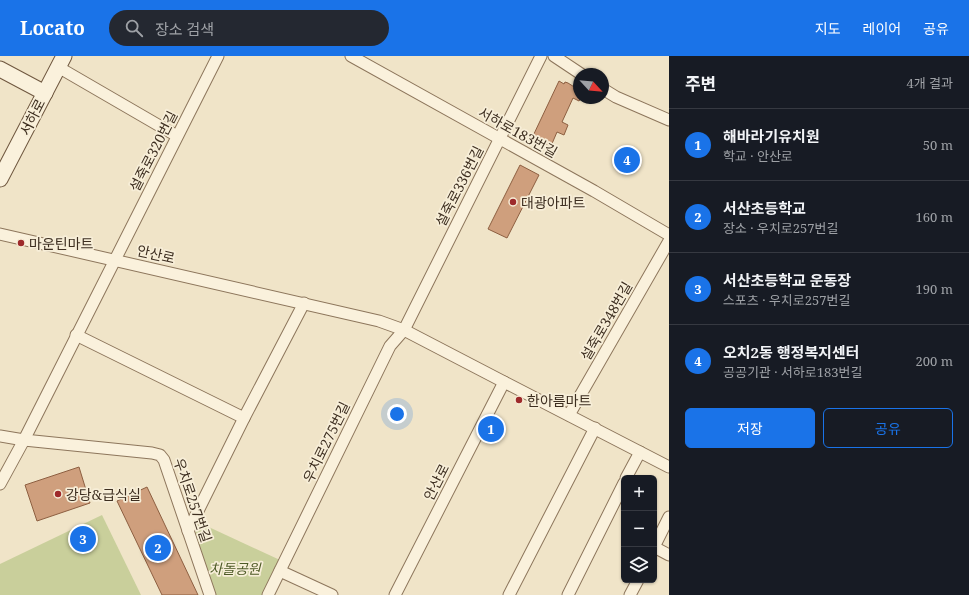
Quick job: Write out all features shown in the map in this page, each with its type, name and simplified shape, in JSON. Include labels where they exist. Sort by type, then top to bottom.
[{"type":"main road","name":"서하로","points":[[0,179],[61,62]]},
{"type":"main road","points":[[0,69],[44,93]]},
{"type":"street","name":"설죽로320번길","points":[[115,260],[218,56]]},
{"type":"street","name":"서하로183번길","points":[[352,56],[669,235]]},
{"type":"street","name":"설죽로336번길","points":[[404,330],[541,56]]},
{"type":"street","points":[[554,56],[573,69]]},
{"type":"street","points":[[61,62],[177,136]]},
{"type":"street","points":[[609,92],[622,100],[669,120]]},
{"type":"street","name":"안산로","points":[[0,234],[379,321],[404,330],[669,467]]},
{"type":"street","name":"설죽로348번길","points":[[569,415],[669,241]]},
{"type":"street","points":[[0,484],[24,440],[76,334],[115,260]]},
{"type":"street","points":[[188,531],[244,418],[304,304]]},
{"type":"street","name":"우치로275번길","points":[[268,595],[390,346],[404,330]]},
{"type":"street","points":[[76,334],[244,418]]},
{"type":"street","name":"안산로","points":[[395,595],[504,382]]},
{"type":"street","points":[[509,595],[594,428]]},
{"type":"street","points":[[0,436],[24,440]]},
{"type":"street","name":"우치로257번길","points":[[24,440],[160,455],[164,460],[210,595]]},
{"type":"street","points":[[628,475],[640,452]]},
{"type":"street","points":[[568,595],[621,489]]},
{"type":"street","points":[[657,541],[669,517]]},
{"type":"street","points":[[657,549],[669,555]]},
{"type":"street","points":[[280,571],[332,595]]},
{"type":"street","points":[[630,595],[636,583]]},
{"type":"green space","points":[[102,515],[141,595],[0,595],[0,564]]},
{"type":"green space","name":"차돌공원","points":[[198,522],[280,560],[263,595],[216,595],[195,534]]},
{"type":"building","points":[[559,81],[564,84],[565,82],[568,83],[573,86],[573,98],[562,122],[568,125],[564,135],[557,132],[551,146],[532,138]]},
{"type":"building","name":"대광아파트","points":[[520,165],[539,175],[507,238],[488,229]]},
{"type":"building","name":"강당&급식실","points":[[79,467],[90,503],[37,521],[25,485]]},
{"type":"building","points":[[147,487],[198,595],[162,595],[117,501]]},
{"type":"place","name":"오치2동 행정복지센터","points":[[627,160]]},
{"type":"place","name":"대광아파트","points":[[513,202]]},
{"type":"place","name":"마운틴마트","points":[[21,243]]},
{"type":"place","name":"한아름마트","points":[[519,400]]},
{"type":"place","name":"해바라기유치원","points":[[491,429]]},
{"type":"place","name":"강당&급식실","points":[[58,494]]},
{"type":"place","name":"서산초등학교 운동장","points":[[83,539]]},
{"type":"place","name":"서산초등학교","points":[[158,548]]}]
